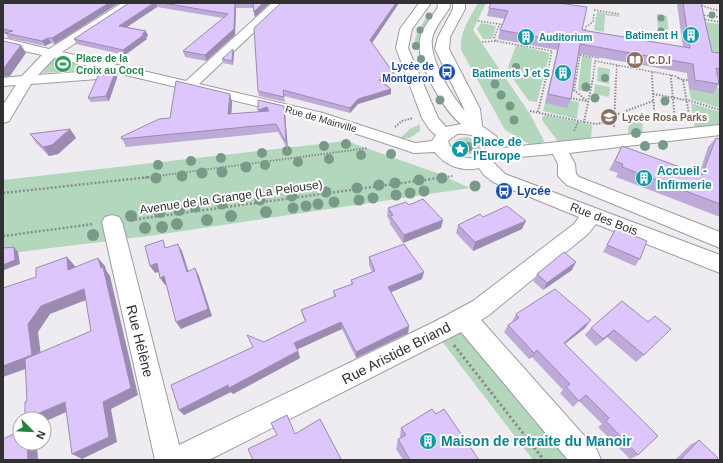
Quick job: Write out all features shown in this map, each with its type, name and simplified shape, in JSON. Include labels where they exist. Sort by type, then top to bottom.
[{"type":"street","points":[[3,118],[26,80],[52,53],[130,3]]},
{"type":"street","points":[[190,85],[279,3]]},
{"type":"street","points":[[425,3],[404,30],[401,38],[402,48],[422,115],[436,127],[443,140],[445,154],[457,161],[471,164],[489,162],[556,148],[720,130]]},
{"type":"street","points":[[428,3],[440,3]]},
{"type":"street","points":[[443,3],[444,7],[426,39],[426,47],[435,73],[456,110],[490,139],[494,149],[489,162]]},
{"type":"street","points":[[459,3],[459,8],[444,37],[442,48],[472,109],[477,129]]},
{"type":"street","name":"Rue de Mainville","points":[[3,42],[44,53],[52,53],[62,57],[190,85],[317,116],[377,143]]},
{"type":"street","points":[[3,82],[131,72]]},
{"type":"street","points":[[377,143],[414,148],[443,140],[451,131],[477,129]]},
{"type":"street","points":[[556,148],[566,160],[568,166],[567,176],[573,180],[720,240]]},
{"type":"street","name":"Rue des Bois","points":[[489,162],[499,178],[720,264]]},
{"type":"street","name":"Rue Aristide Briand","points":[[179,460],[453,324],[481,308],[581,229],[588,221],[590,214]]},
{"type":"street","name":"Rue Hélène","points":[[112,222],[169,460]]},
{"type":"street","points":[[453,324],[587,460]]},
{"type":"path","points":[[693,3],[698,3],[720,11]]},
{"type":"path","points":[[594,10],[619,14]]},
{"type":"path","points":[[583,40],[586,27],[593,22],[594,14]]},
{"type":"path","points":[[697,14],[720,17]]},
{"type":"path","points":[[504,25],[507,19]]},
{"type":"path","points":[[702,26],[701,19],[720,22]]},
{"type":"path","points":[[478,21],[511,26]]},
{"type":"path","points":[[496,41],[494,37],[500,24]]},
{"type":"path","points":[[482,42],[508,42],[552,51],[538,112]]},
{"type":"path","points":[[587,101],[574,90],[580,54],[599,58],[599,62]]},
{"type":"path","points":[[584,122],[587,101],[591,94],[596,61],[671,75],[683,80],[688,80]]},
{"type":"path","points":[[625,62],[625,67]]},
{"type":"path","points":[[618,65],[614,131],[620,141]]},
{"type":"path","points":[[662,69],[662,74]]},
{"type":"path","points":[[675,71],[675,76]]},
{"type":"path","points":[[652,72],[656,138]]},
{"type":"path","points":[[671,75],[676,135]]},
{"type":"path","points":[[683,80],[691,129],[695,133]]},
{"type":"path","points":[[542,92],[547,93]]},
{"type":"path","points":[[653,94],[686,100],[720,110]]},
{"type":"path","points":[[569,98],[587,101]]},
{"type":"path","points":[[615,115],[653,101]]},
{"type":"path","points":[[530,110],[596,124],[615,121]]},
{"type":"path","points":[[3,193],[134,179],[377,143],[402,121],[422,115]]},
{"type":"path","name":"Avenue de la Grange (La Pelouse)","points":[[3,236],[454,176]]},
{"type":"path","points":[[453,324],[544,460]]},
{"type":"green space","points":[[478,3],[486,3],[473,30],[530,114],[544,141],[542,144],[531,145],[505,130],[461,50],[463,32]]},
{"type":"green space","points":[[597,12],[619,15],[620,17],[605,15],[604,32],[594,30]]},
{"type":"green space","points":[[434,14],[422,34],[420,49],[415,49],[415,39],[418,31],[428,15]]},
{"type":"green space","points":[[657,14],[667,16],[669,35],[658,33]]},
{"type":"green space","points":[[704,22],[720,24],[720,63],[712,62]]},
{"type":"green space","points":[[481,23],[496,26],[492,39],[483,39],[477,29]]},
{"type":"green space","points":[[516,45],[550,53],[537,102],[529,101],[507,71]]},
{"type":"green space","points":[[582,56],[592,57],[589,92],[578,90]]},
{"type":"green space","name":"Place de la Croix au Cocq","points":[[53,59],[98,69],[42,73]]},
{"type":"green space","points":[[598,67],[610,69],[609,84],[597,81]]},
{"type":"green space","points":[[595,84],[610,87],[609,97],[594,94]]},
{"type":"green space","points":[[712,87],[720,88],[720,108],[691,99],[689,89],[713,93]]},
{"type":"green space","points":[[569,100],[579,102],[577,119],[543,111],[545,103]]},
{"type":"green space","points":[[691,103],[720,112],[720,126],[695,129]]},
{"type":"green space","points":[[629,114],[642,117],[643,135],[628,136]]},
{"type":"green space","points":[[545,115],[592,125],[591,140],[559,143],[542,120],[542,117]]},
{"type":"green space","points":[[420,124],[420,131],[410,138],[400,138],[410,129]]},
{"type":"green space","points":[[467,137],[478,142],[481,148],[477,154],[462,154],[454,149],[454,142],[457,139]]},
{"type":"green space","points":[[346,141],[437,173],[470,188],[156,235],[3,254],[3,180]]},
{"type":"green space","points":[[466,327],[583,460],[533,460],[441,340]]},
{"type":"building","points":[[3,3],[109,3],[52,38],[42,41],[5,33],[13,31],[3,29]]},
{"type":"building","points":[[129,3],[154,3],[119,26],[146,31],[142,34],[145,34],[123,50],[74,39]]},
{"type":"building","points":[[163,3],[235,3],[234,29],[205,55],[183,51],[228,14]]},
{"type":"building","points":[[253,3],[263,3],[254,12]]},
{"type":"building","points":[[281,3],[396,3],[370,40],[397,78],[379,80],[391,89],[358,99],[350,108],[283,90],[284,97],[258,91],[254,28]]},
{"type":"building","points":[[491,3],[559,3],[587,7],[582,30],[690,48],[683,3],[701,3],[712,52],[720,53],[720,69],[716,68],[719,84],[695,80],[693,64],[580,44],[571,99],[548,94],[560,41],[500,30],[508,11],[489,8]]},
{"type":"building","points":[[3,41],[21,45],[4,68],[3,68]]},
{"type":"building","points":[[233,49],[232,61],[222,59]]},
{"type":"building","points":[[115,73],[106,96],[88,98],[98,76]]},
{"type":"building","points":[[176,81],[230,94],[228,114],[269,111],[267,107],[258,110],[258,100],[284,106],[286,142],[276,124],[122,139],[121,137],[159,119],[170,118]]},
{"type":"building","points":[[70,129],[52,145],[43,147],[30,134]]},
{"type":"building","points":[[716,138],[720,139],[720,204],[622,167],[623,164],[615,161],[622,146],[702,175]]},
{"type":"building","points":[[423,199],[443,220],[404,235],[390,216],[393,215],[388,208],[406,202],[409,205]]},
{"type":"building","points":[[507,206],[526,221],[475,242],[458,225],[480,214],[483,217]]},
{"type":"building","points":[[616,228],[647,241],[640,259],[607,245]]},
{"type":"building","points":[[163,240],[165,248],[178,244],[187,272],[195,268],[208,309],[176,322],[164,276],[160,278],[157,263],[150,266],[145,246]]},
{"type":"building","points":[[404,244],[424,272],[388,287],[409,326],[356,352],[341,322],[294,343],[298,351],[229,388],[228,385],[179,410],[171,385],[253,347],[247,335],[264,342],[306,321],[301,310],[336,296],[333,291],[353,284],[351,280],[375,271],[369,257]]},
{"type":"building","points":[[14,247],[15,260],[3,265],[3,248]]},
{"type":"building","points":[[564,252],[576,262],[547,283],[537,274]]},
{"type":"building","points":[[67,257],[68,270],[98,258],[101,268],[103,267],[131,388],[103,402],[109,437],[72,454],[65,402],[44,411],[25,411],[25,402],[27,401],[25,359],[91,331],[84,289],[41,306],[28,324],[32,355],[3,366],[3,288],[36,277],[36,268]]},
{"type":"building","points":[[555,289],[591,320],[564,343],[658,436],[638,455],[606,421],[609,418],[586,395],[579,401],[566,387],[570,384],[537,350],[534,353],[508,325],[519,318],[516,314]]},
{"type":"building","points":[[622,301],[648,322],[655,316],[671,329],[644,355],[614,330],[603,339],[591,328]]},
{"type":"building","name":"Maison de retraite du Manoir","points":[[432,409],[436,414],[444,409],[479,460],[410,460],[398,439],[406,435],[401,428]]},
{"type":"building","points":[[287,415],[295,434],[320,419],[341,459],[253,460],[248,449],[277,435],[271,423]]},
{"type":"building","points":[[12,435],[12,451],[27,451],[28,460],[3,460],[3,439]]},
{"type":"building","points":[[699,440],[718,458],[716,460],[680,460]]},
{"type":"place","name":"Batiment H","points":[[691,35]]},
{"type":"place","name":"Auditorium","points":[[526,37]]},
{"type":"place","name":"C.D.I","points":[[635,60]]},
{"type":"place","name":"Place de la Croix au Cocq","points":[[63,64]]},
{"type":"place","name":"Lycée de Montgeron","points":[[447,72]]},
{"type":"place","name":"Batiments J et S","points":[[563,73]]},
{"type":"place","name":"Lycée Rosa Parks","points":[[609,117]]},
{"type":"place","name":"Place de l'Europe","points":[[460,149]]},
{"type":"place","name":"Accueil - Infirmerie","points":[[644,178]]},
{"type":"place","name":"Lycée","points":[[504,191]]},
{"type":"place","name":"Maison de retraite du Manoir","points":[[428,441]]}]
